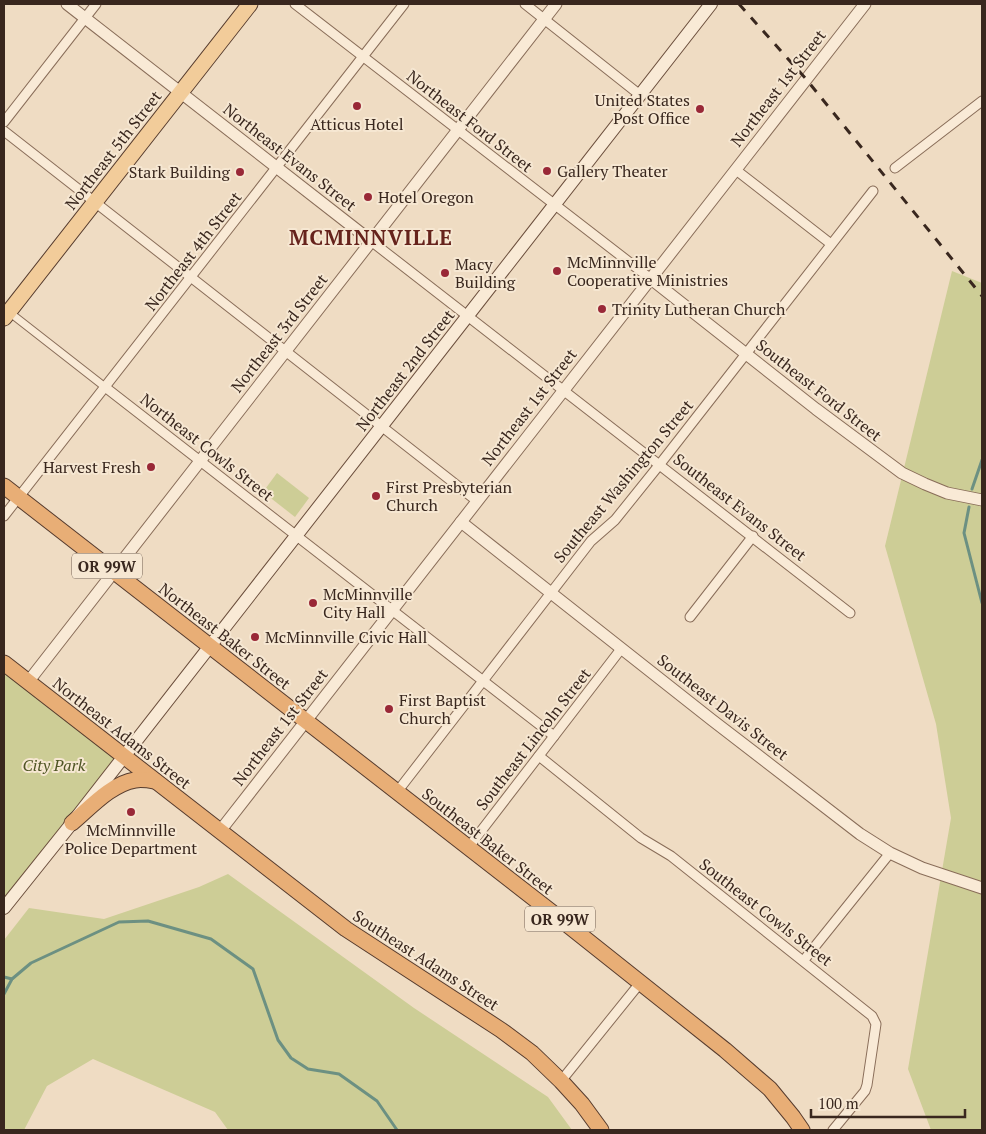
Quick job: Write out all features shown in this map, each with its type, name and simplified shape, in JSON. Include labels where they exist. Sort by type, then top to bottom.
[{"type":"highway","name":"Northeast Baker Street","points":[[4,486],[306,721]]},
{"type":"highway","name":"Northeast Adams Street","points":[[4,663],[220,831]]},
{"type":"highway","name":"Southeast Baker Street","points":[[306,721],[756,1076],[782,1103],[802,1130]]},
{"type":"highway","points":[[72,823],[104,796],[124,783],[135,780],[155,781]]},
{"type":"highway","name":"Southeast Adams Street","points":[[220,831],[346,929],[532,1052],[582,1104],[601,1130]]},
{"type":"main road","name":"Northeast 5th Street","points":[[5,313],[250,4]]},
{"type":"main road","name":"Northeast 2nd Street","points":[[4,908],[711,4]]},
{"type":"street","name":"Northeast Evans Street","points":[[67,4],[563,390]]},
{"type":"street","points":[[4,122],[96,4]]},
{"type":"street","name":"Northeast Ford Street","points":[[295,4],[650,279]]},
{"type":"street","name":"Northeast 4th Street","points":[[4,516],[192,278],[404,4]]},
{"type":"street","points":[[525,4],[640,95]]},
{"type":"street","name":"Northeast 3rd Street","points":[[28,682],[556,4]]},
{"type":"street","name":"Northeast 1st Street","points":[[220,831],[864,4]]},
{"type":"street","points":[[895,168],[982,101]]},
{"type":"street","points":[[4,131],[477,501]]},
{"type":"street","points":[[736,170],[832,244]]},
{"type":"street","name":"Southeast Washington Street","points":[[396,792],[591,541],[615,520],[660,464],[872,191]]},
{"type":"street","name":"Southeast Ford Street","points":[[650,279],[902,473],[947,492],[982,500]]},
{"type":"street","name":"Northeast Cowls Street","points":[[5,313],[105,387],[392,611]]},
{"type":"street","name":"Southeast Evans Street","points":[[563,390],[850,612]]},
{"type":"street","name":"Southeast Davis Street","points":[[460,522],[830,811],[890,853],[922,868],[982,888]]},
{"type":"street","points":[[690,617],[753,536]]},
{"type":"street","points":[[392,611],[554,736]]},
{"type":"street","name":"Southeast Lincoln Street","points":[[468,848],[621,649]]},
{"type":"street","name":"Southeast Cowls Street","points":[[539,756],[641,838],[671,856],[872,1016],[876,1024],[865,1091],[833,1130]]},
{"type":"street","points":[[804,960],[890,853]]},
{"type":"street","points":[[561,1081],[640,983]]},
{"type":"green space","points":[[952,271],[982,283],[982,1130],[931,1130],[908,1069],[951,818],[936,724],[885,546]]},
{"type":"green space","points":[[277,473],[309,498],[295,517],[263,492]]},
{"type":"green space","name":"City Park","points":[[4,663],[123,756],[4,905]]},
{"type":"green space","points":[[228,874],[414,1008],[548,1097],[572,1130],[228,1130],[215,1112],[93,1059],[47,1086],[24,1130],[4,1130],[4,940],[29,908],[104,919],[199,887]]},
{"type":"waterway","points":[[972,489],[982,460]]},
{"type":"waterway","points":[[969,507],[964,533],[982,603]]},
{"type":"waterway","points":[[4,994],[12,979],[31,963],[119,922],[148,921],[211,939],[253,969],[278,1040],[291,1058],[308,1069],[339,1074],[377,1101],[397,1130]]},
{"type":"waterway","points":[[4,977],[12,979]]},
{"type":"railway","points":[[739,4],[806,79],[982,296]]},
{"type":"place","name":"Atticus Hotel","points":[[357,106]]},
{"type":"place","name":"United States Post Office","points":[[700,109]]},
{"type":"place","name":"Gallery Theater","points":[[547,171]]},
{"type":"place","name":"Stark Building","points":[[240,172]]},
{"type":"place","name":"Hotel Oregon","points":[[368,197]]},
{"type":"place","name":"McMinnville Cooperative Ministries","points":[[557,271]]},
{"type":"place","name":"Macy Building","points":[[445,273]]},
{"type":"place","name":"Trinity Lutheran Church","points":[[602,309]]},
{"type":"place","name":"Harvest Fresh","points":[[151,467]]},
{"type":"place","name":"First Presbyterian Church","points":[[376,496]]},
{"type":"place","name":"McMinnville City Hall","points":[[313,603]]},
{"type":"place","name":"McMinnville Civic Hall","points":[[255,637]]},
{"type":"place","name":"First Baptist Church","points":[[389,709]]},
{"type":"place","name":"McMinnville Police Department","points":[[131,812]]},
{"type":"district","name":"MCMINNVILLE","points":[[371,237]]}]
